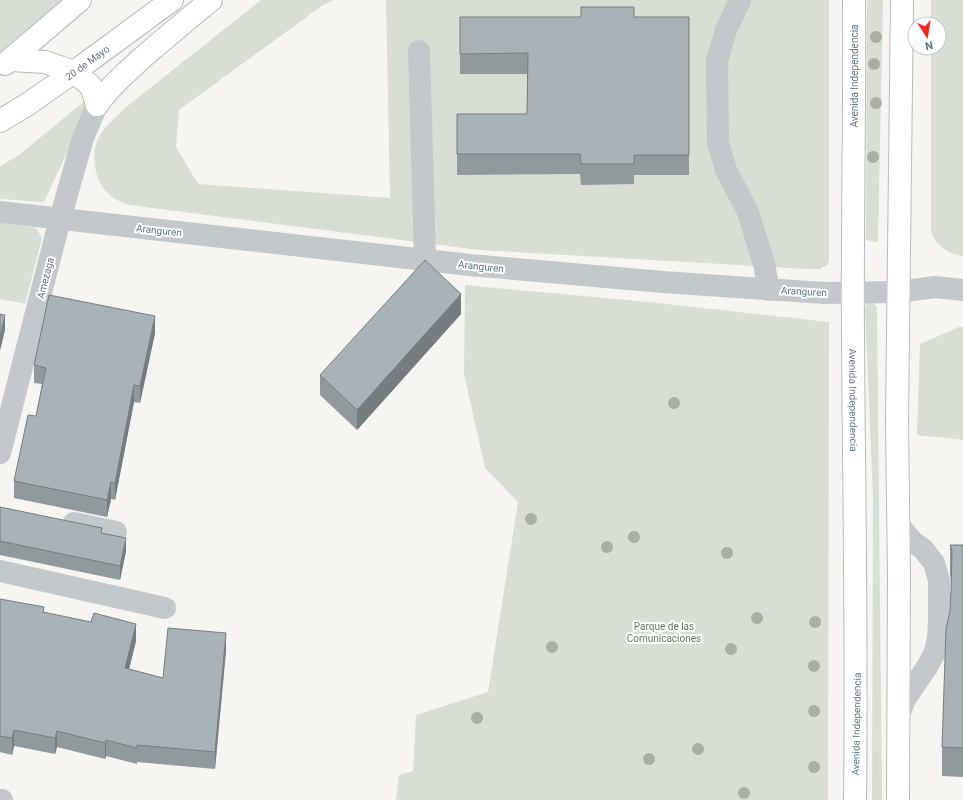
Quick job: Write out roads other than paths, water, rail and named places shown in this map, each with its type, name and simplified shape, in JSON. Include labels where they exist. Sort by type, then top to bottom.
[{"type":"main road","points":[[5,64],[80,0]]},
{"type":"main road","name":"20 de Mayo","points":[[0,121],[28,104],[74,72],[172,0]]},
{"type":"main road","points":[[97,105],[111,87],[124,74],[164,38],[211,0]]},
{"type":"main road","name":"Avenida Independencia","points":[[854,0],[855,99],[853,292],[856,597],[855,800]]},
{"type":"main road","points":[[898,800],[897,421],[902,0]]},
{"type":"main road","points":[[5,64],[45,62],[74,72],[91,86],[97,105]]},
{"type":"street","points":[[740,0],[726,30],[717,61],[718,142],[726,170],[748,212],[764,264],[769,290]]},
{"type":"street","points":[[418,51],[425,259]]},
{"type":"street","name":"Amezaga","points":[[0,453],[60,219],[83,138],[97,105]]},
{"type":"street","name":"Aranguren","points":[[0,212],[470,265],[663,282],[824,293],[898,292],[935,288],[963,290]]},
{"type":"street","points":[[54,519],[116,532]]},
{"type":"street","points":[[898,524],[910,539],[923,549],[934,563],[939,580],[939,620],[938,638],[935,652],[927,667],[905,699],[898,717]]},
{"type":"street","points":[[0,571],[165,608]]},
{"type":"park label","name":"Parque de las Comunicaciones","points":[[664,632]]}]
